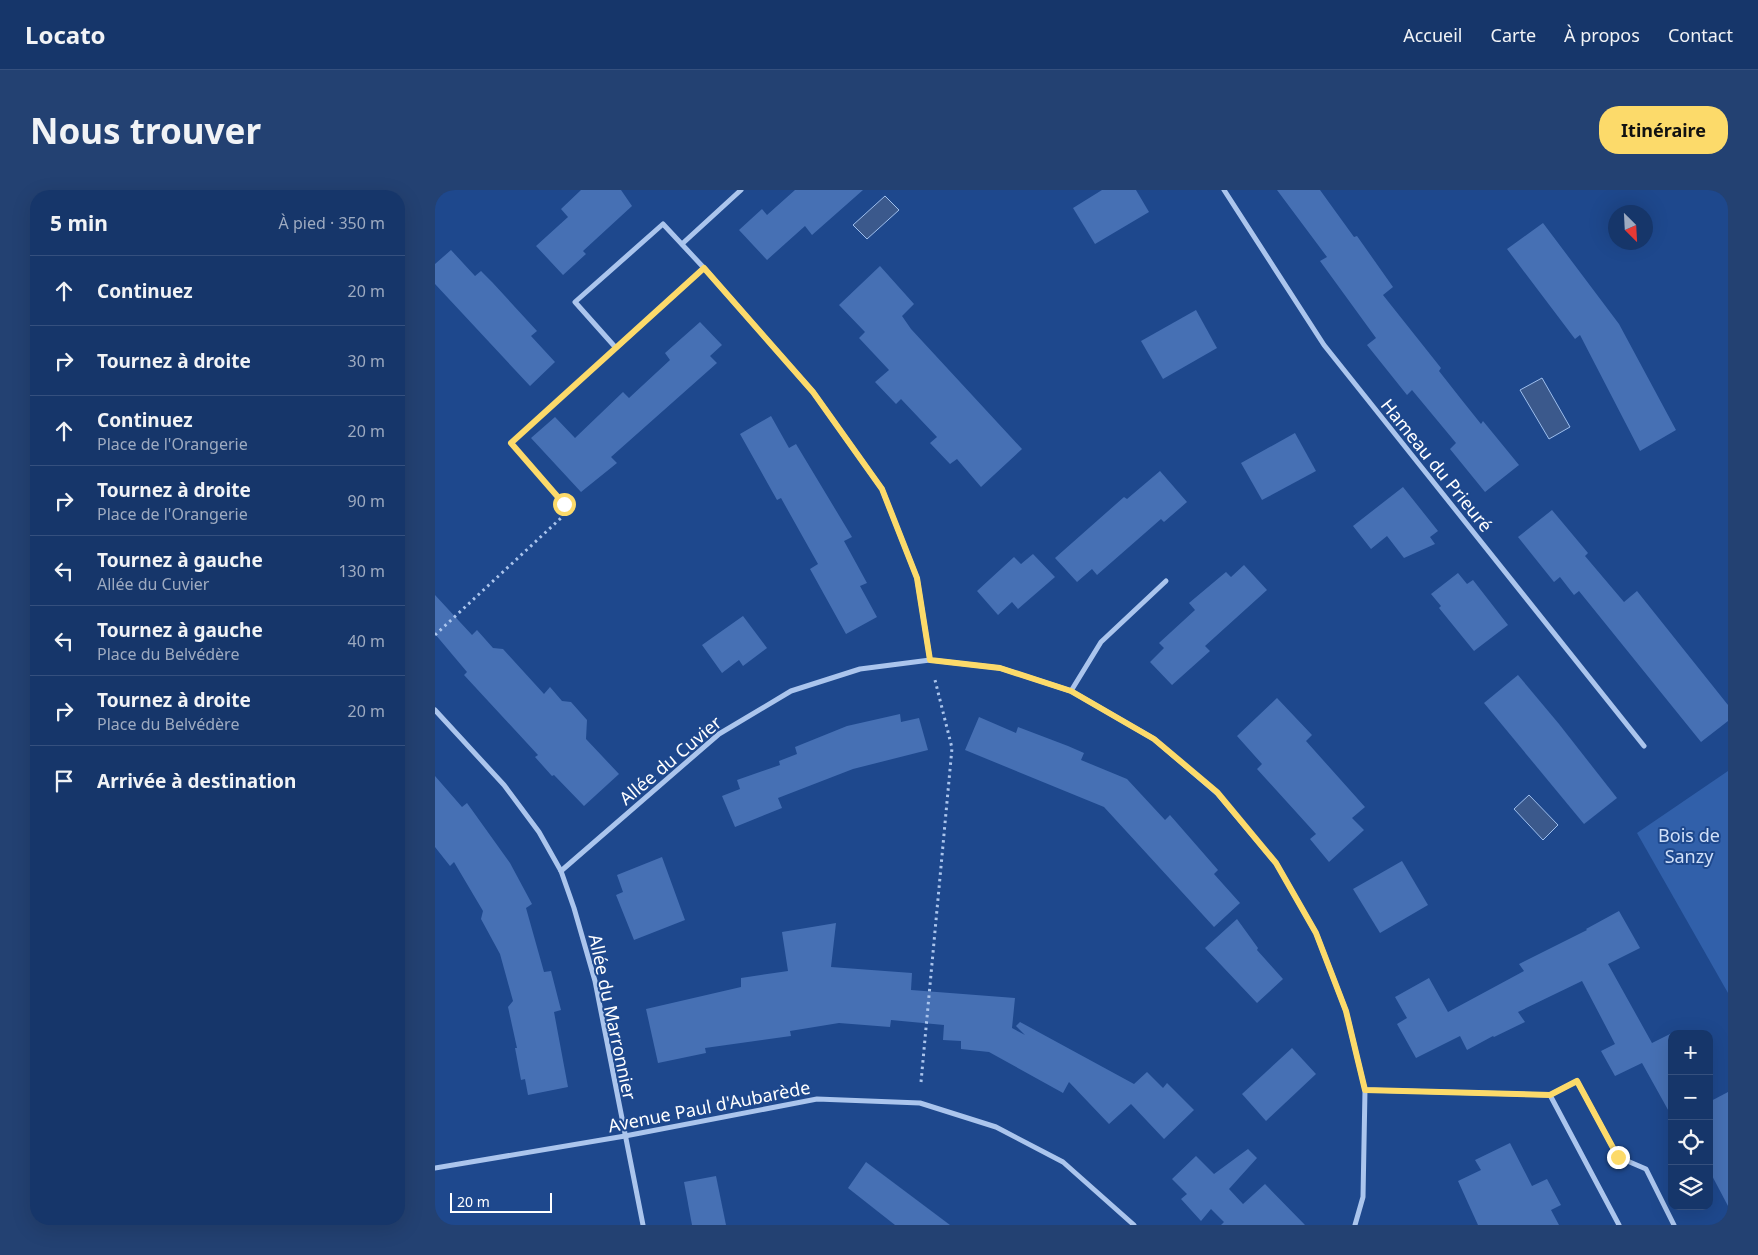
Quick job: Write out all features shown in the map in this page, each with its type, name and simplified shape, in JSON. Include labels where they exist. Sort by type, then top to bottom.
[{"type":"street","points":[[682,244],[741,190]]},
{"type":"street","name":"Hameau du Prieuré","points":[[1224,190],[1324,345],[1644,746]]},
{"type":"street","points":[[704,268],[616,348],[575,302],[663,224],[704,268],[813,392],[882,489],[917,578],[930,660]]},
{"type":"street","points":[[1071,691],[1101,642],[1166,581]]},
{"type":"street","name":"Allée du Cuvier","points":[[561,871],[719,734],[791,691],[860,669],[930,660],[1000,668],[1071,691],[1154,739],[1217,792],[1276,863],[1319,942],[1346,1011],[1365,1090],[1363,1197],[1355,1225]]},
{"type":"street","name":"Allée du Marronnier","points":[[435,710],[504,785],[539,832],[561,871],[595,981],[643,1225]]},
{"type":"street","points":[[1365,1090],[1550,1095],[1577,1081],[1618,1157],[1645,1169],[1675,1225]]},
{"type":"street","points":[[1550,1095],[1619,1225]]},
{"type":"street","name":"Avenue Paul d'Aubarède","points":[[435,1168],[625,1136],[817,1099],[919,1103],[996,1127],[1063,1162],[1134,1225]]},
{"type":"path","points":[[435,635],[561,518],[564,504],[511,443],[616,348]]},
{"type":"path","points":[[919,1103],[952,748],[930,660]]},
{"type":"green space","name":"Bois de Sanzy","points":[[1728,771],[1728,993],[1637,833]]},
{"type":"shaded area","points":[[885,196],[899,210],[867,239],[853,225]]},
{"type":"shaded area","points":[[1542,378],[1570,427],[1549,439],[1520,390]]},
{"type":"shaded area","points":[[1529,795],[1558,825],[1543,840],[1514,809]]},
{"type":"building","points":[[581,190],[621,190],[632,206],[583,251],[586,254],[563,275],[536,246],[568,217],[561,209]]},
{"type":"building","points":[[795,190],[863,190],[812,235],[805,226],[767,260],[739,230],[762,209],[767,215]]},
{"type":"building","points":[[1102,190],[1136,190],[1149,212],[1095,244],[1073,208]]},
{"type":"building","points":[[1277,190],[1320,190],[1354,237],[1357,236],[1393,287],[1383,295],[1441,368],[1439,371],[1481,424],[1483,421],[1519,465],[1485,492],[1450,449],[1456,443],[1412,390],[1407,395],[1367,345],[1376,338],[1320,261],[1327,257]]},
{"type":"building","points":[[1543,223],[1619,324],[1676,430],[1640,451],[1580,335],[1575,339],[1507,249]]},
{"type":"building","points":[[451,250],[475,276],[481,271],[537,331],[531,336],[555,362],[530,386],[435,284],[435,264]]},
{"type":"building","points":[[880,266],[914,304],[902,316],[911,329],[1022,449],[981,487],[957,459],[950,464],[930,443],[937,437],[901,399],[896,404],[875,382],[889,370],[859,338],[865,332],[839,305]]},
{"type":"building","points":[[1196,310],[1217,348],[1163,379],[1141,341]]},
{"type":"building","points":[[700,322],[722,345],[710,356],[717,363],[611,457],[617,463],[581,492],[531,438],[555,417],[575,438],[623,392],[629,398],[670,360],[665,353]]},
{"type":"building","points":[[771,416],[789,448],[796,444],[852,537],[844,541],[867,583],[860,586],[877,617],[846,634],[810,569],[818,564],[781,498],[777,500],[740,434]]},
{"type":"building","points":[[1295,433],[1316,471],[1262,500],[1241,463]]},
{"type":"building","points":[[1160,471],[1187,502],[1164,522],[1161,519],[1097,575],[1092,569],[1077,582],[1055,558],[1124,497],[1127,499]]},
{"type":"building","points":[[1403,487],[1438,531],[1430,537],[1435,544],[1404,558],[1387,536],[1371,549],[1353,526]]},
{"type":"building","points":[[1552,510],[1588,553],[1585,556],[1624,602],[1637,591],[1728,705],[1728,721],[1701,742],[1579,591],[1574,595],[1560,577],[1554,582],[1518,537]]},
{"type":"building","points":[[1033,554],[1055,577],[1018,609],[1012,602],[998,615],[977,591],[1014,557],[1021,564]]},
{"type":"building","points":[[1244,565],[1267,590],[1205,646],[1210,651],[1172,685],[1150,662],[1164,648],[1159,643],[1195,610],[1189,603],[1226,572],[1231,577]]},
{"type":"building","points":[[1458,573],[1467,584],[1473,580],[1508,625],[1474,651],[1439,608],[1441,606],[1431,594]]},
{"type":"building","points":[[435,595],[472,635],[477,630],[493,648],[503,649],[544,694],[550,687],[562,701],[571,702],[587,720],[586,739],[619,774],[584,806],[535,757],[538,755],[464,675],[467,672],[435,634]]},
{"type":"building","points":[[743,616],[767,648],[743,666],[739,660],[722,673],[702,645]]},
{"type":"building","points":[[1518,675],[1617,798],[1584,824],[1484,703]]},
{"type":"building","points":[[1277,698],[1312,735],[1306,741],[1365,807],[1352,818],[1364,830],[1329,862],[1310,839],[1316,834],[1257,769],[1262,764],[1237,736]]},
{"type":"building","points":[[900,714],[901,722],[919,718],[928,750],[853,769],[778,798],[782,808],[735,827],[722,796],[740,789],[737,780],[780,765],[779,761],[797,754],[795,747],[847,726]]},
{"type":"building","points":[[979,717],[1016,733],[1018,727],[1068,746],[1084,753],[1081,760],[1127,779],[1165,820],[1170,815],[1218,870],[1214,874],[1240,903],[1214,927],[1104,807],[965,750]]},
{"type":"building","points":[[435,776],[462,807],[467,803],[510,863],[532,904],[526,908],[544,972],[551,971],[561,1010],[554,1012],[568,1087],[528,1095],[525,1079],[521,1080],[515,1048],[517,1048],[508,1007],[513,1001],[500,954],[481,919],[483,911],[454,862],[450,866],[435,847]]},
{"type":"building","points":[[662,857],[685,920],[634,940],[616,895],[623,892],[617,875]]},
{"type":"building","points":[[1402,861],[1428,905],[1380,933],[1353,889]]},
{"type":"building","points":[[1619,911],[1640,948],[1608,964],[1652,1043],[1668,1035],[1668,1110],[1642,1063],[1615,1076],[1601,1051],[1615,1044],[1582,981],[1518,1012],[1525,1022],[1467,1050],[1460,1036],[1416,1058],[1397,1024],[1407,1018],[1395,997],[1429,978],[1448,1012],[1524,971],[1519,964]]},
{"type":"building","points":[[1237,919],[1258,948],[1257,950],[1283,979],[1257,1003],[1205,948]]},
{"type":"building","points":[[836,923],[831,967],[912,973],[911,990],[1015,998],[1012,1028],[1025,1035],[1016,1026],[1020,1022],[1134,1084],[1147,1072],[1163,1088],[1167,1083],[1194,1110],[1164,1139],[1131,1104],[1109,1124],[1069,1082],[1063,1093],[989,1052],[961,1049],[961,1041],[943,1040],[944,1025],[891,1020],[890,1027],[839,1023],[790,1031],[791,1036],[705,1048],[706,1053],[658,1063],[646,1009],[741,987],[741,978],[788,971],[782,932]]},
{"type":"building","points":[[1292,1048],[1316,1074],[1266,1121],[1242,1094]]},
{"type":"building","points":[[1728,1092],[1728,1206],[1713,1178],[1713,1100]]},
{"type":"building","points":[[1510,1143],[1532,1186],[1547,1179],[1561,1205],[1551,1210],[1559,1225],[1478,1225],[1458,1181],[1481,1170],[1475,1160]]},
{"type":"building","points":[[1248,1149],[1257,1158],[1229,1189],[1243,1204],[1265,1184],[1305,1225],[1221,1225],[1224,1222],[1211,1209],[1201,1221],[1181,1199],[1187,1194],[1172,1179],[1196,1156],[1214,1174]]},
{"type":"building","points":[[866,1162],[950,1225],[895,1225],[848,1188]]},
{"type":"building","points":[[716,1176],[726,1225],[692,1225],[684,1182]]},
{"type":"route","points":[[564,504],[511,443],[704,268],[813,392],[882,489],[917,578],[930,660],[1000,668],[1071,691],[1154,739],[1217,792],[1276,863],[1316,933],[1346,1011],[1365,1090],[1550,1095],[1577,1081],[1618,1157]]}]
